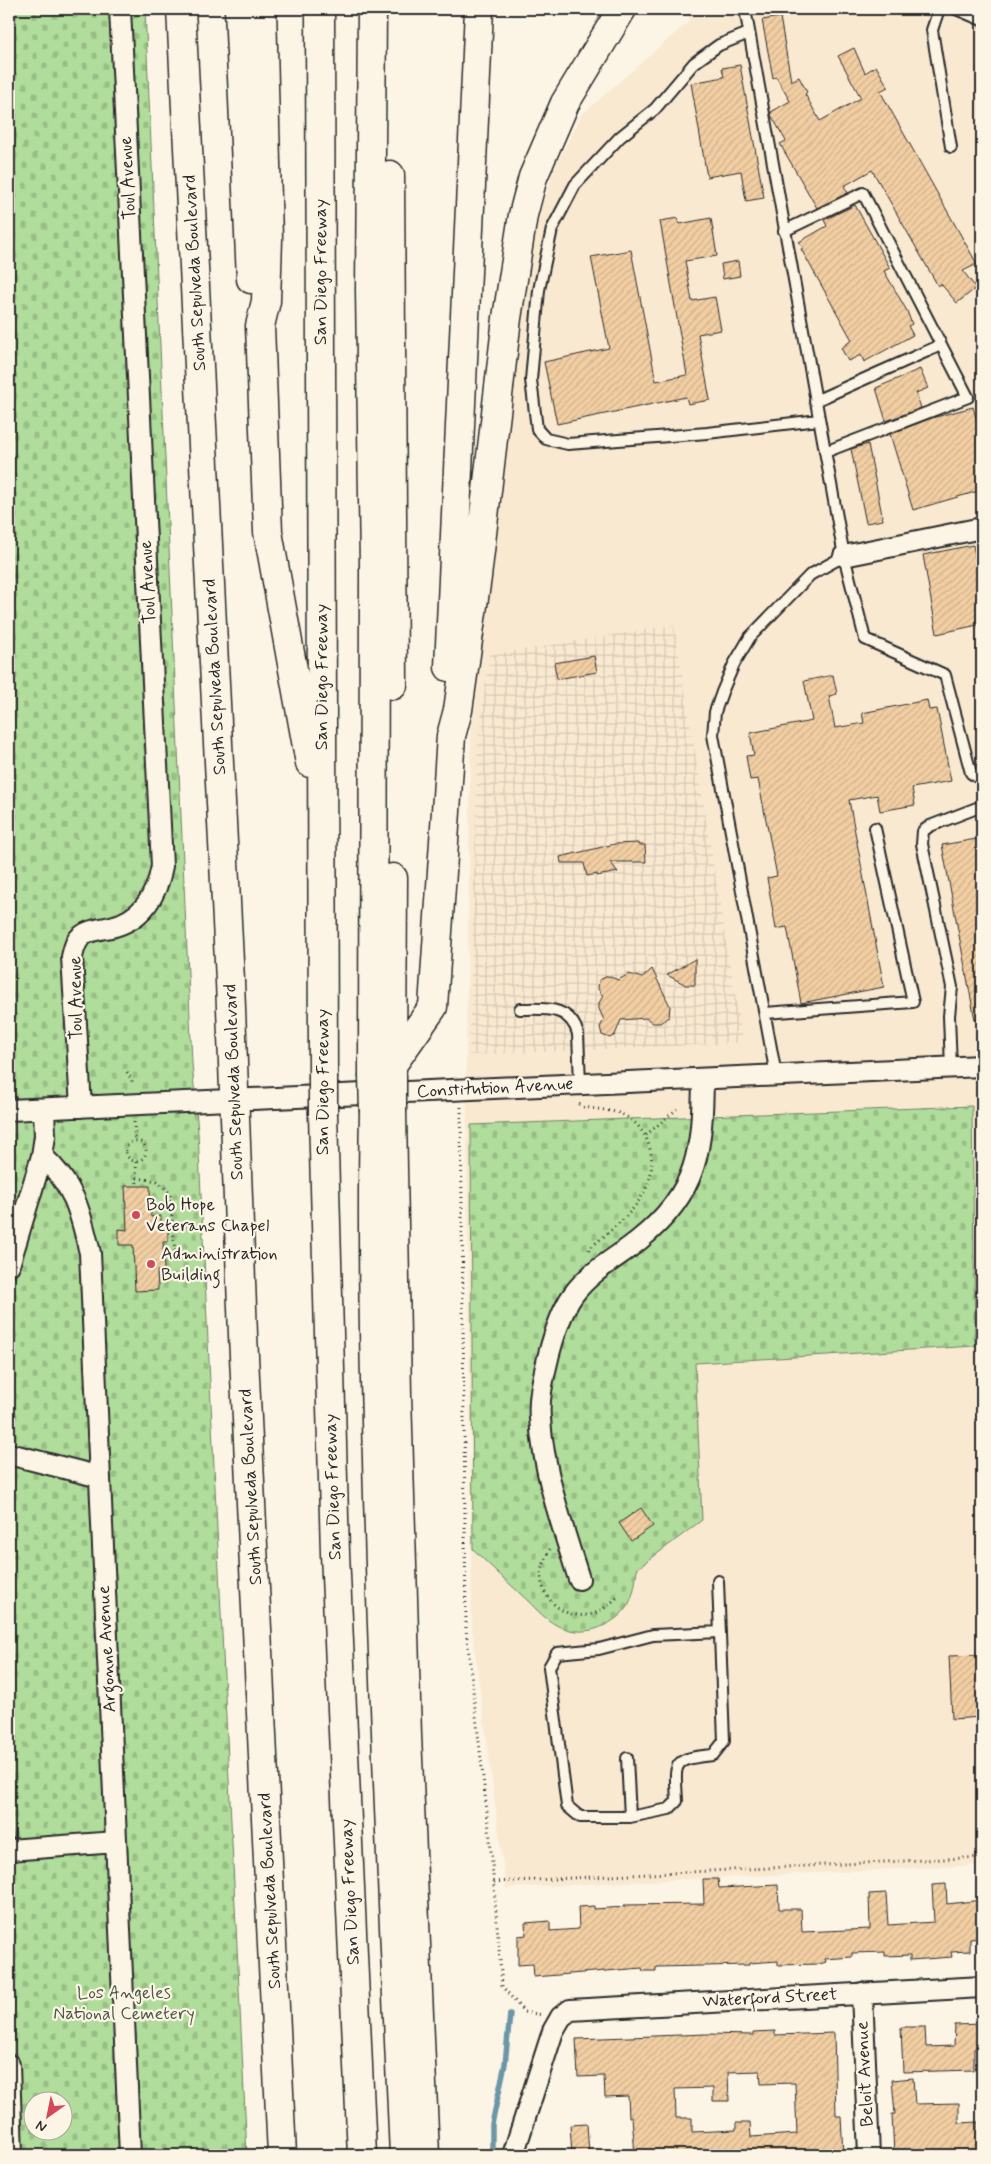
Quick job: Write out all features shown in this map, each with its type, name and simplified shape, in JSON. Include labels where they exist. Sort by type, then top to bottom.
[{"type":"main road","name":"South Sepulveda Boulevard","points":[[182,9],[230,981],[282,2155]]},
{"type":"main road","points":[[238,9],[253,301],[260,326],[268,532],[323,837]]},
{"type":"main road","points":[[260,326],[266,301],[268,239],[262,9]]},
{"type":"main road","name":"San Diego Freeway","points":[[320,9],[323,1114],[334,1544],[362,2155]]},
{"type":"main road","points":[[372,9],[370,290],[374,566],[386,1071]]},
{"type":"main road","points":[[388,9],[393,593],[386,1071],[383,1112],[372,1197],[383,1674],[404,2155]]},
{"type":"main road","points":[[386,1071],[433,1007],[451,736],[447,700],[479,9]]},
{"type":"main road","points":[[451,736],[458,710],[477,577],[507,318],[522,215],[533,177],[564,103],[622,9]]},
{"type":"main road","points":[[383,1112],[397,1394],[407,1725],[425,2155]]},
{"type":"street","name":"Toul Avenue","points":[[81,1107],[72,957],[75,945],[82,935],[119,925],[138,914],[152,899],[159,882],[162,866],[120,9]]},
{"type":"street","points":[[844,556],[982,528]]},
{"type":"street","name":"Constitution Avenue","points":[[9,1110],[461,1089],[578,1090],[703,1079],[982,1066]]},
{"type":"street","points":[[579,1579],[559,1519],[540,1417],[543,1379],[551,1344],[572,1296],[595,1272],[640,1239],[664,1216],[692,1175],[698,1154],[703,1121],[703,1079]]},
{"type":"street","points":[[9,1265],[42,1156],[45,1136],[44,1109]]},
{"type":"street","name":"Argonne Avenue","points":[[42,1156],[59,1172],[73,1195],[90,1252],[130,2155]]},
{"type":"street","points":[[9,1454],[100,1477]]},
{"type":"street","points":[[9,1850],[116,1842]]},
{"type":"street","name":"Waterford Street","points":[[561,2017],[570,2010],[580,2008],[982,1987]]},
{"type":"street","name":"Beloit Avenue","points":[[862,1993],[869,2155]]},
{"type":"street","points":[[513,2155],[553,2031],[561,2017]]},
{"type":"street","points":[[9,2065],[12,2155]]},
{"type":"lane","points":[[745,9],[844,556],[865,639],[945,675],[971,773],[982,780]]},
{"type":"lane","points":[[939,9],[932,30],[951,147]]},
{"type":"lane","points":[[956,9],[982,20]]},
{"type":"lane","points":[[749,33],[719,46],[694,63],[655,109],[620,137],[575,185],[552,229],[539,290],[531,380],[537,429],[546,439],[568,444],[707,433],[819,420]]},
{"type":"lane","points":[[784,231],[863,193],[968,397],[825,452]]},
{"type":"lane","points":[[815,402],[941,345]]},
{"type":"lane","points":[[776,1075],[713,735],[715,712],[734,664],[750,637],[810,575],[844,556]]},
{"type":"lane","points":[[951,1068],[949,1016],[952,987],[922,844],[923,832],[930,826],[982,806]]},
{"type":"lane","points":[[764,1013],[913,1002],[875,828]]},
{"type":"lane","points":[[520,1009],[557,1010],[570,1018],[576,1026],[578,1034],[578,1090]]},
{"type":"lane","points":[[718,1581],[720,1632],[724,1742],[713,1755],[687,1758],[680,1761],[676,1768],[677,1801],[669,1809],[630,1817],[580,1817],[567,1806],[549,1667],[557,1653],[599,1649],[653,1635],[720,1632]]},
{"type":"lane","points":[[626,1758],[630,1817]]},
{"type":"path","points":[[461,1089],[466,1629],[494,1882],[502,1986],[524,2012],[561,2017]]},
{"type":"path","points":[[578,1090],[579,1104],[584,1107],[620,1114],[631,1121],[646,1135],[652,1157],[652,1166],[643,1194],[625,1216],[589,1249],[588,1255]]},
{"type":"path","points":[[646,1135],[677,1109]]},
{"type":"path","points":[[135,1141],[142,1143],[146,1153],[143,1159],[136,1162],[130,1160],[125,1152],[129,1143],[135,1141]]},
{"type":"path","points":[[136,1162],[137,1186]]},
{"type":"path","points":[[137,1178],[153,1179],[167,1188],[170,1193],[175,1255],[164,1258]]},
{"type":"path","points":[[168,1232],[173,1232]]},
{"type":"path","points":[[552,1546],[541,1573],[542,1587],[548,1600],[562,1611],[575,1614],[594,1614],[618,1597]]},
{"type":"path","points":[[494,1882],[982,1857]]},
{"type":"shaded area","points":[[689,9],[982,9],[982,1865],[506,1888],[472,1630],[466,1055],[471,727],[523,294],[535,230],[554,169],[581,115],[689,21]]},
{"type":"shaded area","points":[[674,625],[743,1043],[469,1055],[478,745],[489,655]]},
{"type":"green space","name":"Los Angeles National Cemetery","points":[[9,9],[145,9],[192,1063],[198,1132],[247,2155],[9,2155]]},
{"type":"green space","points":[[972,1106],[975,1346],[695,1363],[702,1520],[637,1569],[630,1602],[614,1620],[599,1628],[576,1631],[554,1624],[542,1615],[473,1549],[471,1125]]},
{"type":"building","points":[[780,17],[791,81],[799,77],[807,92],[805,94],[820,121],[861,98],[838,56],[854,48],[865,73],[876,66],[888,87],[880,91],[977,264],[963,271],[976,288],[957,303],[941,284],[938,286],[872,170],[844,186],[848,193],[817,208],[780,144],[786,141],[771,115],[771,112],[790,101],[776,77],[773,78],[762,20]]},
{"type":"building","points":[[740,65],[764,198],[746,201],[741,171],[707,177],[691,83],[724,77],[722,68]]},
{"type":"building","points":[[855,205],[890,268],[884,271],[907,311],[912,324],[908,326],[913,335],[864,362],[861,355],[848,361],[841,348],[852,340],[801,249],[803,248],[799,242],[827,226],[824,220]]},
{"type":"building","points":[[678,218],[679,224],[711,218],[717,256],[685,261],[692,301],[715,297],[721,330],[698,334],[710,400],[688,404],[686,397],[557,424],[544,362],[609,348],[591,257],[631,250],[656,381],[687,375],[660,221]]},
{"type":"building","points":[[738,261],[740,276],[723,279],[721,264]]},
{"type":"building","points":[[920,369],[928,388],[916,393],[921,408],[886,421],[876,388]]},
{"type":"building","points":[[973,407],[982,439],[982,490],[913,510],[890,434],[932,418]]},
{"type":"building","points":[[868,444],[883,520],[866,523],[851,449]]},
{"type":"building","points":[[973,545],[977,565],[982,564],[982,624],[937,634],[923,555]]},
{"type":"building","points":[[594,656],[597,672],[557,679],[554,663]]},
{"type":"building","points":[[833,675],[837,694],[829,696],[835,728],[864,723],[862,713],[927,700],[929,710],[937,709],[951,781],[912,788],[915,805],[880,811],[877,795],[849,800],[884,987],[801,1003],[787,927],[776,929],[767,878],[777,876],[758,779],[750,780],[746,756],[754,755],[750,733],[812,721],[804,681]]},
{"type":"building","points":[[982,838],[982,1019],[975,1020],[942,845]]},
{"type":"building","points":[[638,843],[638,845],[645,845],[646,862],[610,862],[618,872],[587,876],[584,863],[561,863],[560,857],[615,844]]},
{"type":"building","points":[[695,959],[695,985],[686,985],[667,975]]},
{"type":"building","points":[[652,969],[670,1006],[669,1017],[660,1023],[653,1023],[646,1018],[621,1020],[615,1035],[610,1038],[602,1035],[600,1027],[604,1020],[599,1009],[599,1003],[603,996],[598,989],[599,980],[608,976],[618,980],[629,974],[642,978]]},
{"type":"building","points":[[125,1186],[150,1186],[151,1217],[161,1216],[161,1223],[168,1223],[168,1242],[163,1242],[164,1271],[157,1271],[158,1290],[135,1291],[133,1245],[119,1245],[119,1229],[127,1230]]},
{"type":"building","points":[[641,1508],[653,1526],[631,1541],[619,1523]]},
{"type":"building","points":[[982,1655],[982,1717],[952,1719],[949,1656]]},
{"type":"building","points":[[703,1879],[718,1879],[719,1888],[778,1885],[779,1909],[801,1909],[802,1932],[870,1929],[869,1894],[886,1893],[888,1925],[934,1922],[932,1885],[946,1884],[947,1904],[982,1900],[982,1938],[970,1939],[970,1951],[951,1952],[952,1957],[910,1960],[910,1955],[885,1956],[885,1952],[852,1953],[852,1957],[825,1959],[826,1962],[820,1964],[778,1965],[778,1961],[749,1963],[749,1965],[656,1967],[656,1971],[643,1971],[642,1968],[534,1977],[533,1964],[518,1965],[518,1936],[526,1935],[525,1923],[550,1921],[550,1931],[579,1929],[578,1907],[594,1906],[594,1909],[625,1907],[624,1905],[704,1904]]},
{"type":"building","points":[[982,2024],[982,2048],[974,2049],[974,2070],[903,2072],[901,2027],[925,2027],[926,2047],[954,2046],[955,2025]]},
{"type":"building","points":[[775,2031],[775,2035],[834,2033],[836,2116],[841,2116],[843,2155],[825,2155],[825,2150],[794,2151],[794,2155],[635,2155],[628,2096],[605,2097],[604,2076],[578,2077],[576,2039],[706,2034],[753,2035],[753,2032]],"holes":[[[760,2071],[761,2084],[795,2083],[797,2134],[751,2137],[750,2123],[736,2123],[736,2130],[692,2132],[692,2118],[676,2118],[675,2089],[713,2088],[713,2101],[729,2101],[728,2072]]]},
{"type":"building","points":[[913,2078],[915,2104],[959,2103],[959,2123],[978,2122],[980,2155],[894,2155],[892,2114],[895,2114],[892,2080]]},
{"type":"building","points":[[587,2124],[589,2155],[572,2155],[570,2125]]},
{"type":"waterway","points":[[489,2155],[492,2147],[492,2124],[505,2064],[510,2014]]},
{"type":"place","name":"Bob Hope Veterans Chapel","points":[[136,1215]]},
{"type":"place","name":"Administration Building","points":[[151,1264]]}]
